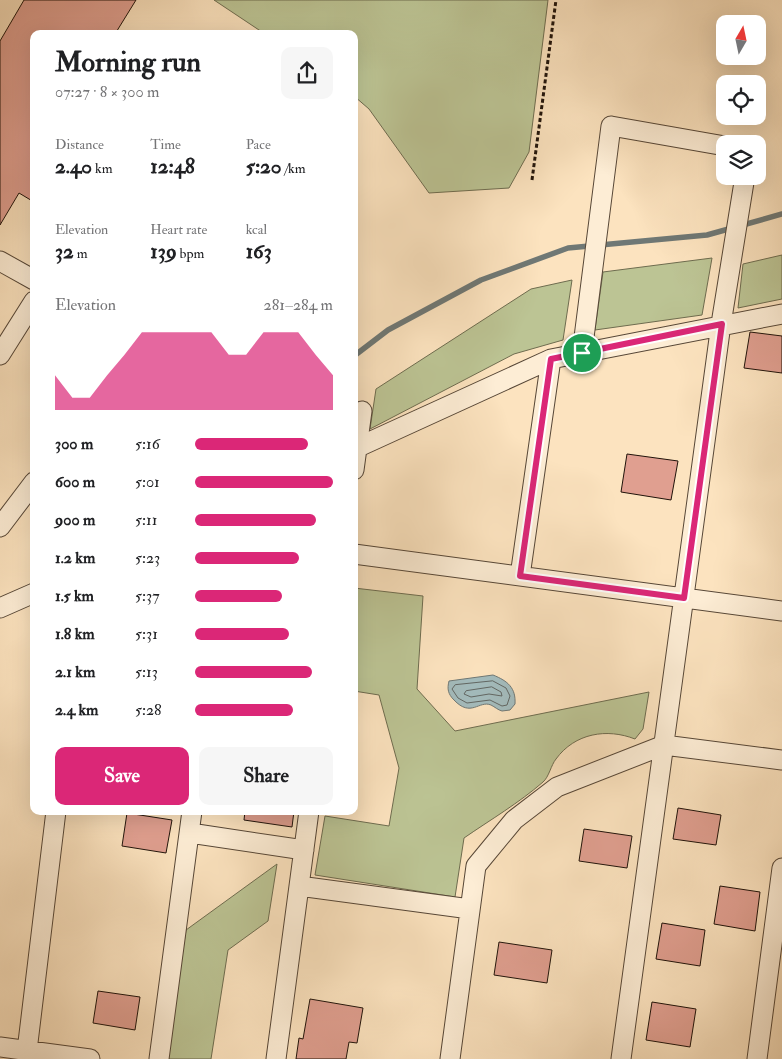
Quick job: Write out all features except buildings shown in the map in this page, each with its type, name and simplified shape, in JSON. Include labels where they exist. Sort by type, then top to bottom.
[{"type":"street","points":[[582,353],[611,126],[716,144]]},
{"type":"street","points":[[621,1059],[722,324],[744,185]]},
{"type":"street","points":[[0,261],[30,278]]},
{"type":"street","points":[[0,355],[30,307]]},
{"type":"street","points":[[358,448],[551,359],[722,324],[782,314]]},
{"type":"street","points":[[520,576],[551,359]]},
{"type":"street","points":[[358,433],[362,411]]},
{"type":"street","points":[[0,527],[30,487]]},
{"type":"street","points":[[358,555],[782,611]]},
{"type":"street","points":[[0,608],[30,595]]},
{"type":"street","points":[[450,1059],[476,866],[514,820],[557,787],[664,744],[782,760]]},
{"type":"street","points":[[27,1055],[56,815]]},
{"type":"street","points":[[159,1059],[192,815]]},
{"type":"street","points":[[276,1059],[308,815]]},
{"type":"street","points":[[190,833],[304,850]]},
{"type":"street","points":[[757,1059],[782,868]]},
{"type":"street","points":[[299,886],[470,909]]},
{"type":"street","points":[[0,1047],[27,1055],[90,1059]]},
{"type":"path","points":[[532,180],[556,0]]},
{"type":"green space","points":[[214,0],[548,0],[529,152],[509,188],[429,193],[369,109],[358,99],[358,30],[259,30]]},
{"type":"green space","points":[[782,255],[782,299],[738,308],[743,264]]},
{"type":"green space","points":[[712,258],[702,315],[595,330],[603,272]]},
{"type":"green space","points":[[572,280],[563,340],[514,354],[370,429],[376,389],[531,289]]},
{"type":"green space","points":[[358,588],[423,596],[417,689],[455,731],[649,692],[643,729],[635,739],[614,734],[603,734],[592,735],[572,743],[556,759],[547,777],[534,790],[464,838],[455,897],[315,875],[325,816],[389,826],[399,768],[379,695],[358,692]]},
{"type":"green space","points":[[277,864],[268,921],[228,950],[211,1059],[166,1059],[186,930]]},
{"type":"water","points":[[493,675],[503,680],[512,689],[515,704],[510,710],[502,711],[487,704],[465,708],[454,700],[449,693],[449,681]]},
{"type":"waterway","points":[[358,353],[388,330],[481,280],[568,248],[707,235],[782,214]]},
{"type":"route","points":[[722,324],[684,598],[520,576],[551,359],[582,353],[722,324]]}]
